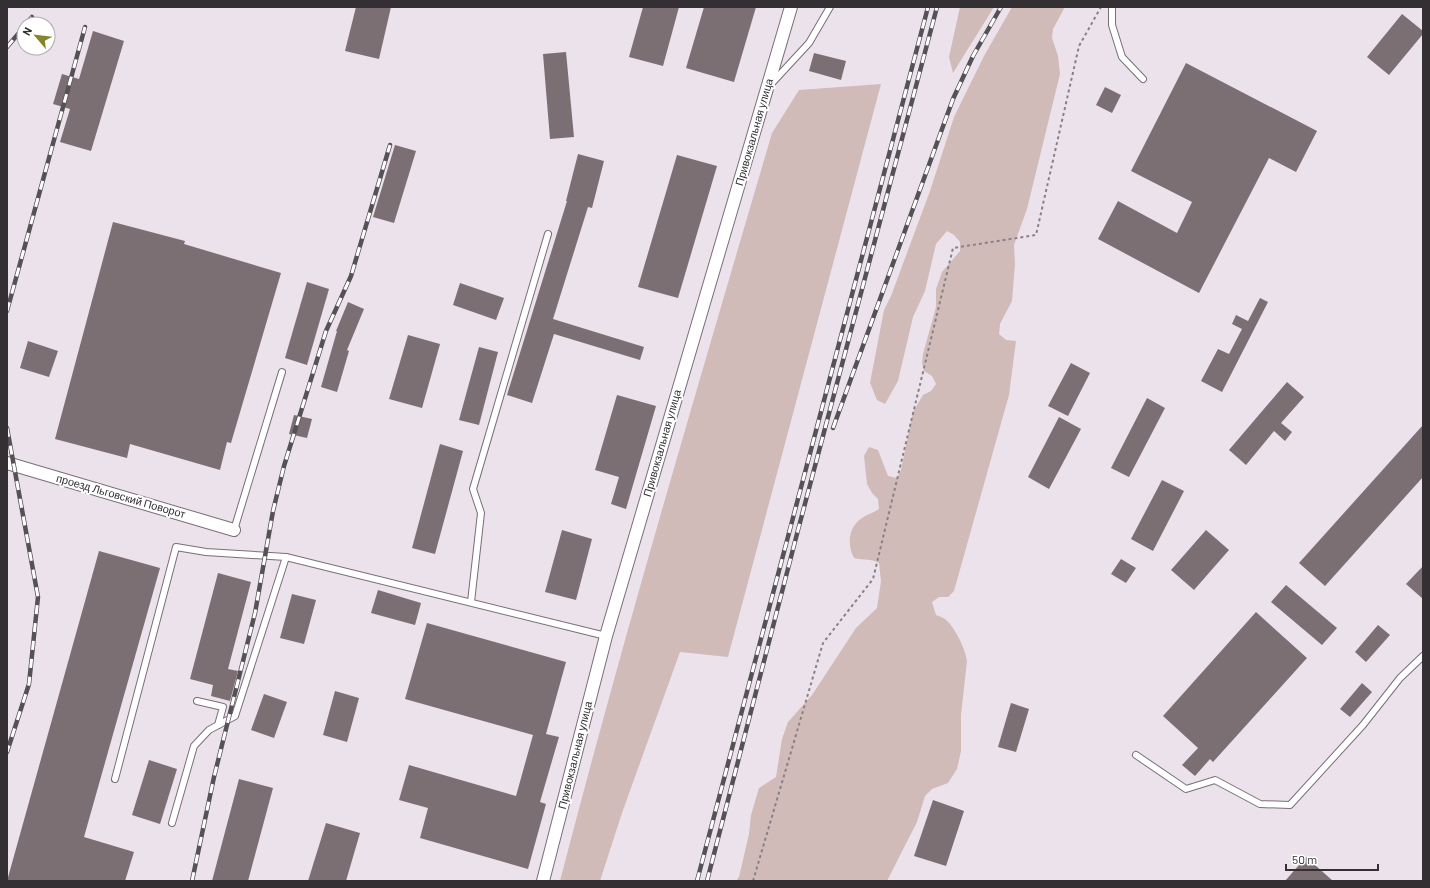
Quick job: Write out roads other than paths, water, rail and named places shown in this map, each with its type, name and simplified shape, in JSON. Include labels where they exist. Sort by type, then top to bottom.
[{"type":"street","name":"Привокзальная улица","points":[[543,881],[606,636],[791,7]]},
{"type":"street","name":"проезд Льговский Поворот","points":[[7,462],[234,530]]},
{"type":"lane","points":[[767,88],[809,43],[830,7]]},
{"type":"lane","points":[[1112,7],[1112,25],[1122,57],[1143,79]]},
{"type":"lane","points":[[470,602],[481,513],[473,489],[548,234]]},
{"type":"lane","points":[[234,530],[282,372]]},
{"type":"lane","points":[[115,779],[176,547],[206,552],[286,557],[606,636]]},
{"type":"lane","points":[[172,823],[194,746],[209,730],[236,716],[286,557]]},
{"type":"lane","points":[[1136,755],[1186,789],[1215,780],[1260,804],[1290,805],[1363,726],[1400,678],[1423,656]]},
{"type":"lane","points":[[197,701],[223,707],[218,725]]},
{"type":"railway","points":[[697,881],[928,7]]},
{"type":"railway","points":[[707,881],[798,530],[937,7]]},
{"type":"railway","points":[[833,428],[953,99],[973,56],[1001,7]]},
{"type":"railway","points":[[7,311],[85,27]]},
{"type":"railway","points":[[7,47],[16,36]]},
{"type":"railway","points":[[192,881],[214,777],[255,613],[273,511],[284,466],[326,331],[351,276],[390,145]]},
{"type":"railway","points":[[7,428],[38,597],[29,684],[7,752]]}]
